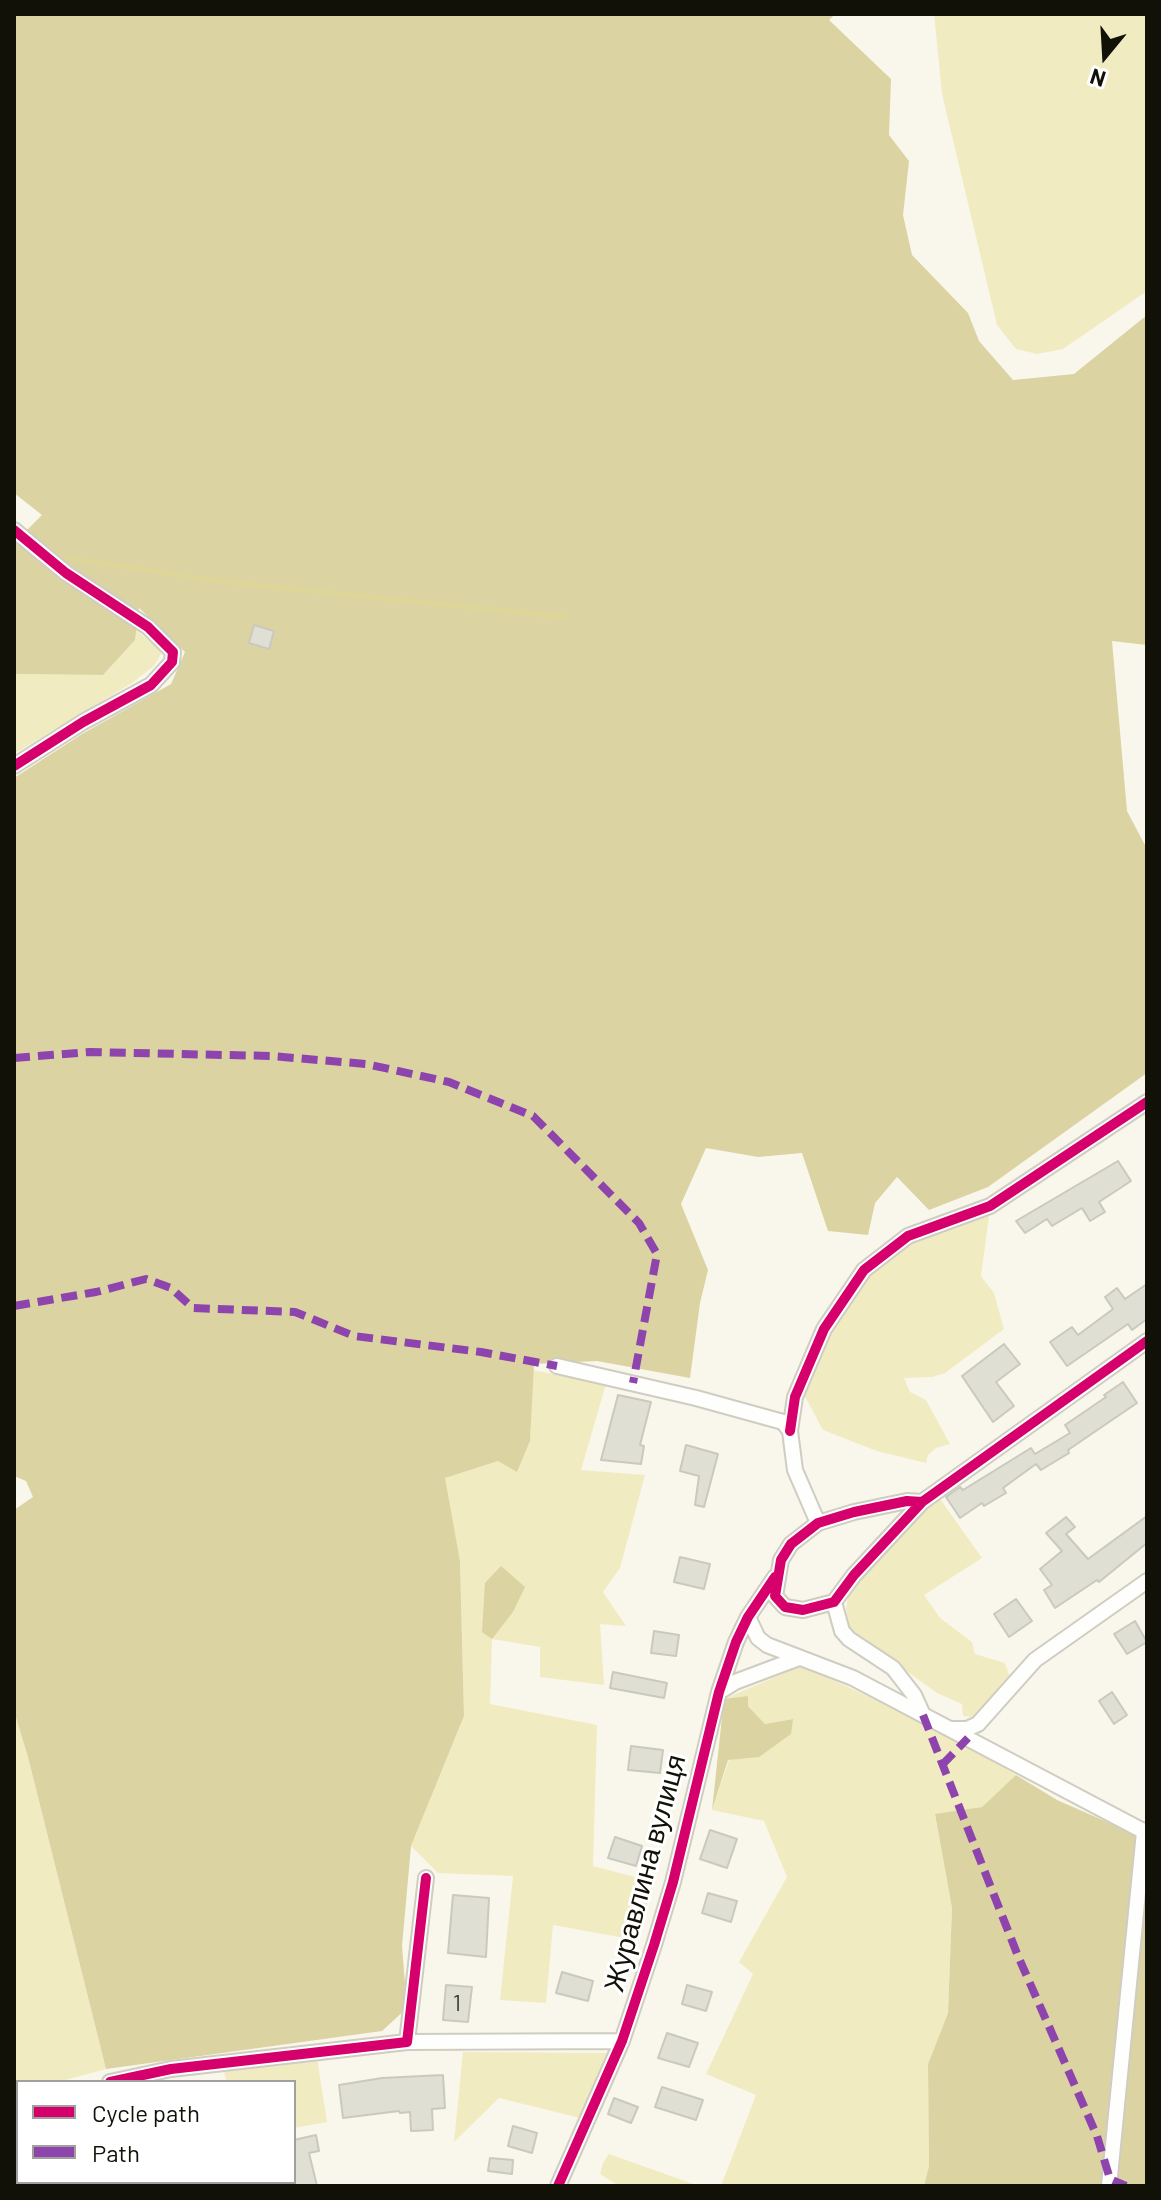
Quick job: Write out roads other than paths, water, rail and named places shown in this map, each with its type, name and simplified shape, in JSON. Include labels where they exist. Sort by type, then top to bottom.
[{"type":"street","points":[[14,530],[66,573],[148,627],[173,652],[172,662],[151,685],[83,722],[14,766]]},
{"type":"street","points":[[922,1502],[907,1501],[818,1523],[795,1470],[790,1431],[795,1397],[824,1329],[864,1270],[908,1236],[990,1206],[1147,1102]]},
{"type":"street","points":[[777,1574],[775,1596],[785,1607],[803,1610],[834,1602],[854,1575],[922,1502],[1147,1341]]},
{"type":"street","points":[[557,1366],[767,1416],[783,1422],[790,1431]]},
{"type":"street","name":"Журавлина вулиця","points":[[558,2186],[622,2041],[673,1882],[719,1692],[736,1642],[748,1617],[777,1574],[791,1544],[818,1523]]},
{"type":"street","points":[[951,1729],[967,1729],[978,1724],[1035,1660],[1147,1581]]},
{"type":"street","points":[[834,1602],[842,1631],[893,1668],[914,1695],[923,1715]]},
{"type":"street","points":[[748,1617],[758,1638],[799,1658],[853,1678],[1146,1832],[1109,2186]]},
{"type":"street","points":[[719,1692],[735,1682],[799,1658]]},
{"type":"street","points":[[407,2042],[426,1878]]},
{"type":"street","points":[[119,2080],[171,2069],[407,2042],[622,2041]]},
{"type":"waterway","points":[[61,557],[225,582],[565,617]]}]
